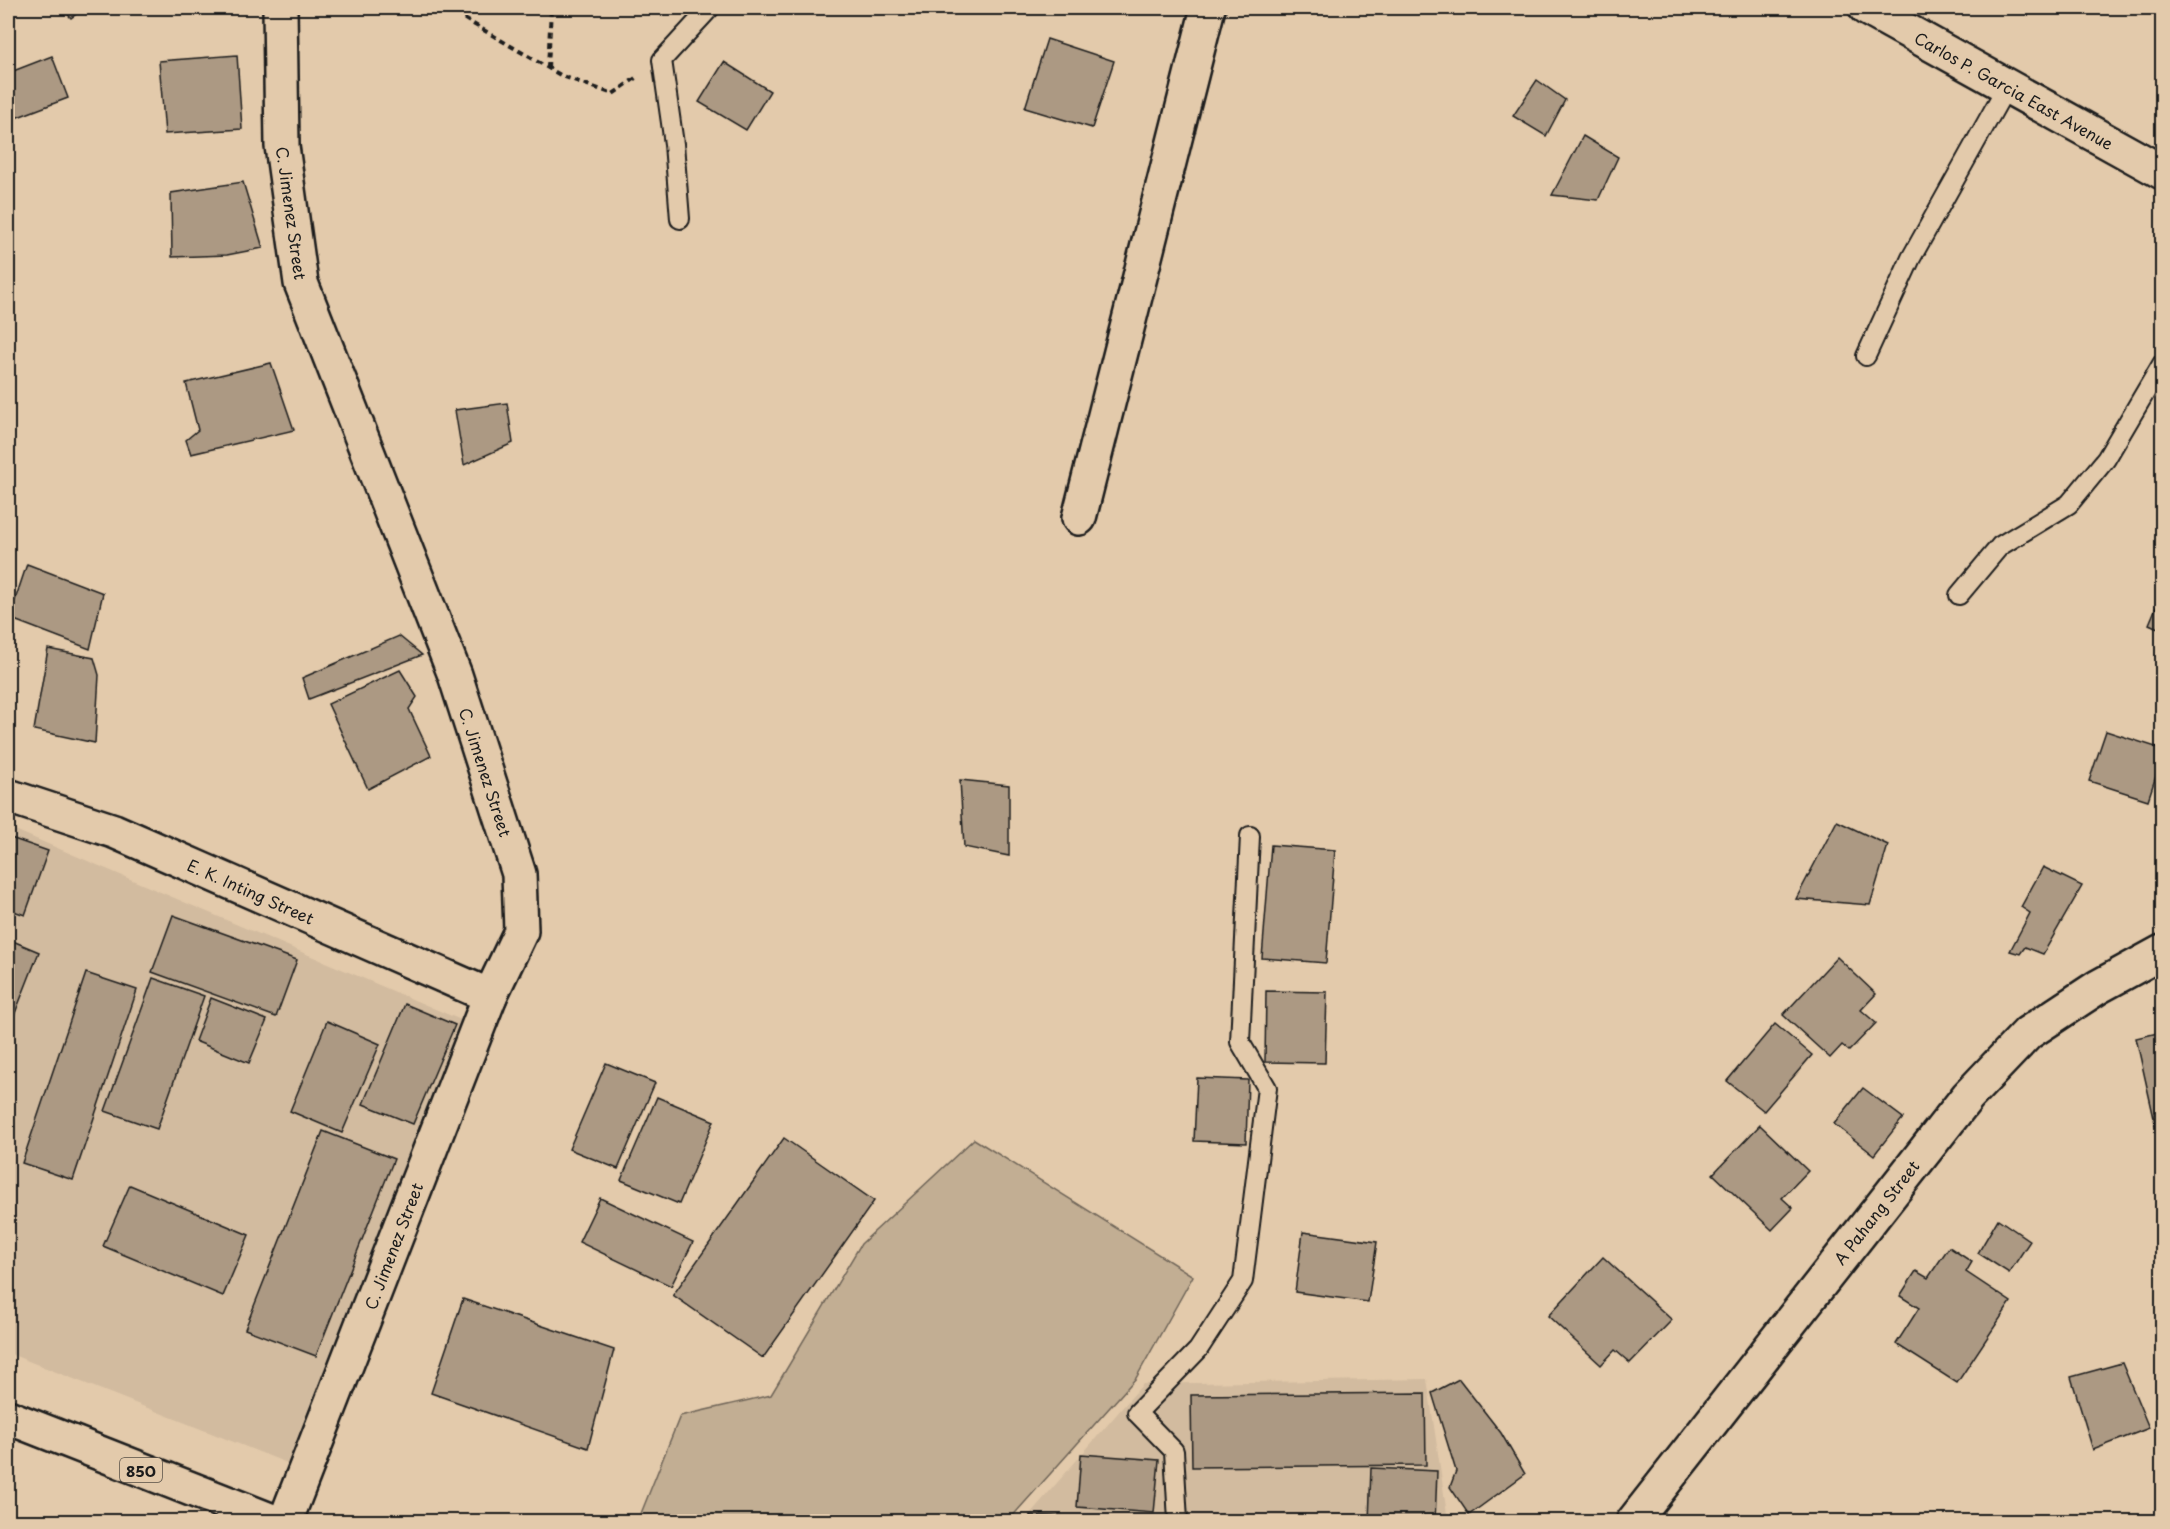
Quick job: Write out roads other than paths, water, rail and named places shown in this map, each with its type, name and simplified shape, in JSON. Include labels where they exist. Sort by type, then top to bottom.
[{"type":"street","name":"C. Jimenez Street","points":[[280,8],[282,146],[301,283],[454,675],[519,874],[521,931],[490,996],[285,1521]]},
{"type":"street","points":[[1079,518],[1208,8]]},
{"type":"street","name":"Carlos P. Garcia East Avenue","points":[[1866,8],[2163,172]]},
{"type":"street","name":"E. K. Inting Street","points":[[8,796],[114,831],[490,996]]},
{"type":"street","name":"A Pahang Street","points":[[1633,1521],[1968,1096],[2028,1034],[2098,987],[2163,952]]},
{"type":"street","name":"850","points":[[8,1417],[274,1521]]},
{"type":"lane","points":[[680,219],[674,144],[663,60],[710,8]]},
{"type":"lane","points":[[1866,356],[1911,258],[2007,86]]},
{"type":"lane","points":[[1959,595],[2000,546],[2069,504],[2106,459],[2163,364]]},
{"type":"lane","points":[[1178,1521],[1174,1451],[1137,1413],[1198,1350],[1243,1281],[1267,1088],[1240,1042],[1250,836]]}]
